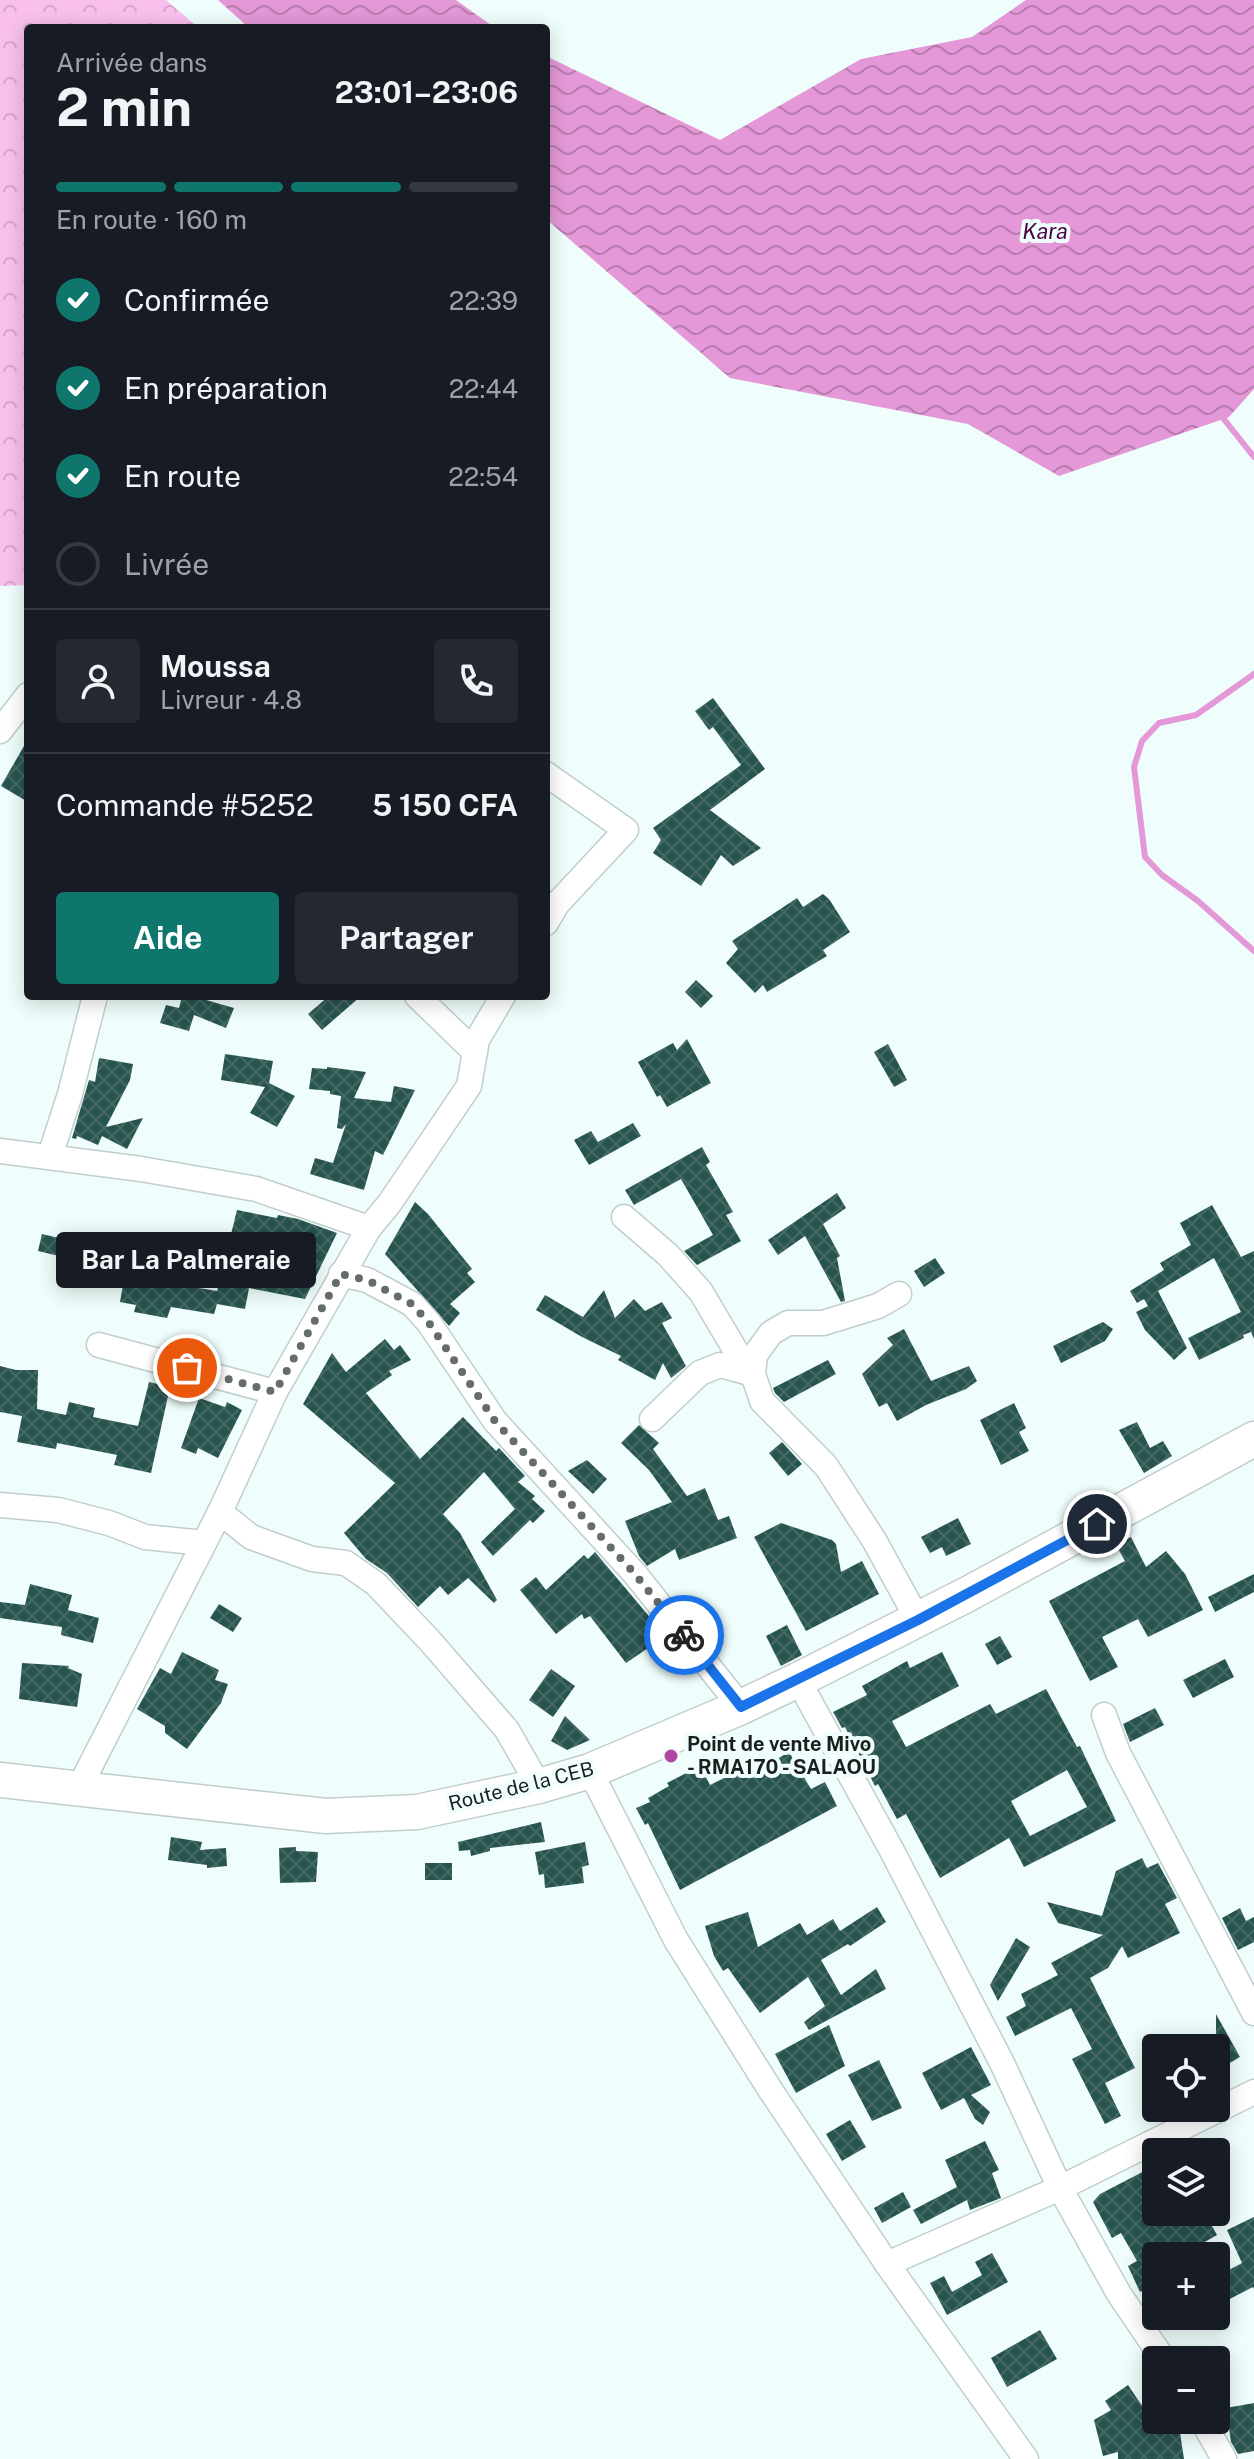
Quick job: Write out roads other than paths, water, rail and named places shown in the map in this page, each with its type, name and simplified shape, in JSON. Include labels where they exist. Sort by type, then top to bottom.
[{"type":"main road","name":"Route de la CEB","points":[[0,1780],[326,1816],[417,1812],[539,1786],[590,1771],[798,1680],[918,1620],[1254,1439]]},
{"type":"street","points":[[0,731],[24,700]]},
{"type":"street","points":[[550,777],[626,830],[557,904],[550,916]]},
{"type":"street","points":[[50,1156],[70,1094],[94,1000]]},
{"type":"street","points":[[421,1000],[475,1052]]},
{"type":"street","points":[[79,1788],[220,1512],[275,1392],[369,1228],[389,1204],[469,1086],[477,1040],[501,1000]]},
{"type":"street","points":[[0,1151],[256,1189],[369,1228]]},
{"type":"street","points":[[624,1217],[668,1255],[701,1292],[740,1358],[753,1374],[762,1401],[826,1466],[874,1540],[918,1620]]},
{"type":"street","points":[[341,1274],[367,1280],[412,1304],[429,1323],[495,1421],[635,1574],[741,1707]]},
{"type":"street","points":[[753,1374],[755,1355],[771,1333],[788,1323],[823,1323],[878,1306],[899,1294]]},
{"type":"street","points":[[99,1345],[275,1392]]},
{"type":"street","points":[[652,1419],[700,1373],[720,1365],[753,1374]]},
{"type":"street","points":[[0,1505],[58,1510],[109,1523],[145,1537],[204,1543]]},
{"type":"street","points":[[220,1512],[251,1537],[312,1559],[346,1563],[376,1584],[507,1730],[539,1786]]},
{"type":"street","points":[[798,1680],[891,1849],[1002,2063],[1060,2188],[1119,2294],[1154,2346]]},
{"type":"street","points":[[1104,1715],[1118,1753],[1253,2007]]},
{"type":"street","points":[[590,1771],[676,1940],[771,2091],[887,2264],[1026,2459]]},
{"type":"street","points":[[887,2264],[1060,2188],[1254,2092]]},
{"type":"street","points":[[1210,2434],[1224,2459]]},
{"type":"water","points":[[218,0],[456,0],[489,24],[245,24]]},
{"type":"water","name":"Kara","points":[[1026,0],[1254,0],[1254,389],[1229,417],[1059,476],[968,424],[730,378],[550,222],[550,58],[720,140],[861,59],[972,37]]},
{"type":"waterway","points":[[1219,413],[1254,457]]},
{"type":"waterway","points":[[1254,674],[1196,715],[1159,723],[1142,741],[1134,767],[1145,857],[1162,875],[1198,901],[1254,951]]},
{"type":"place","name":"Bar La Palmeraie","points":[[187,1368]]},
{"type":"place","name":"Point de vente Mivo - RMA170 - SALAOU","points":[[671,1756]]}]
